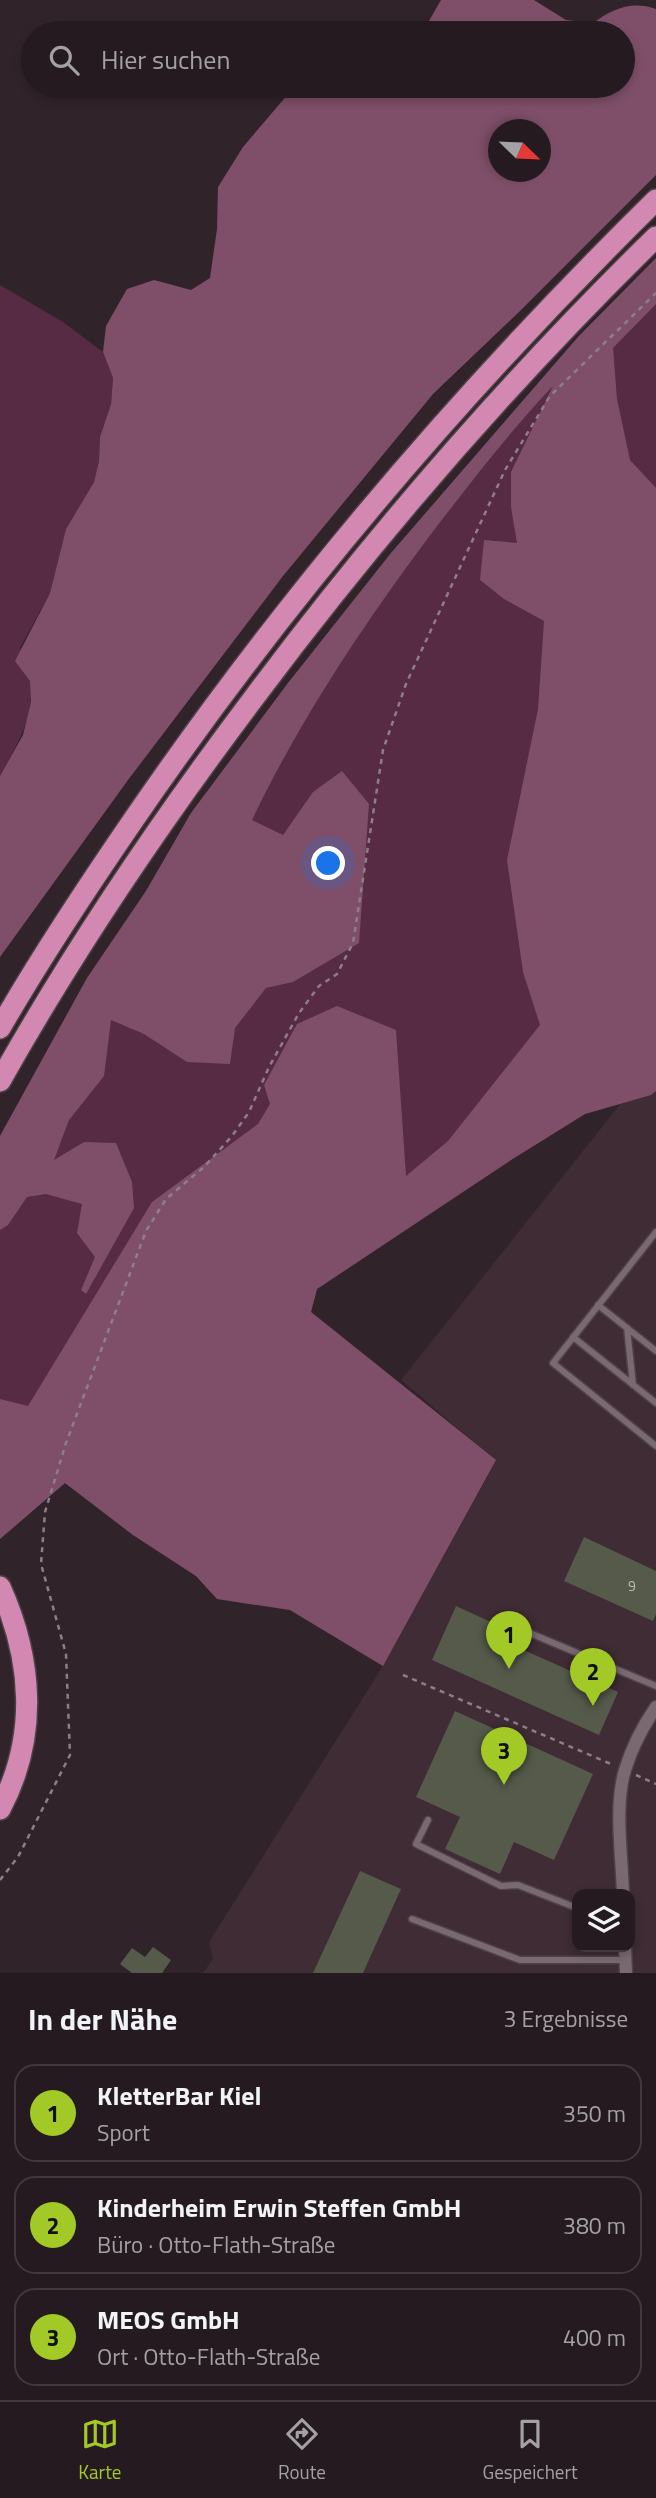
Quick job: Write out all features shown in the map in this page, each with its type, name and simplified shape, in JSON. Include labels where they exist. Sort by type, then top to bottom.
[{"type":"highway","points":[[0,1028],[58,933],[168,770],[330,555],[465,397],[656,200]]},
{"type":"highway","points":[[0,1081],[137,860],[210,756],[339,586],[482,418],[656,237]]},
{"type":"highway","points":[[0,1587],[15,1621],[28,1691],[27,1720],[19,1765],[12,1788],[0,1809]]},
{"type":"street","points":[[623,1889],[620,1808],[625,1770],[645,1724],[656,1707]]},
{"type":"lane","points":[[656,1232],[553,1363],[656,1446]]},
{"type":"lane","points":[[598,1305],[656,1351]]},
{"type":"lane","points":[[627,1328],[634,1385]]},
{"type":"lane","points":[[573,1337],[656,1403]]},
{"type":"lane","points":[[513,1626],[656,1686]]},
{"type":"lane","points":[[428,1820],[416,1844],[501,1886],[517,1885],[572,1907]]},
{"type":"lane","points":[[412,1919],[520,1960],[626,1960]]},
{"type":"path","points":[[0,1880],[18,1857],[69,1755],[66,1654],[41,1564],[45,1512],[66,1443],[146,1231],[166,1199],[204,1167],[232,1136],[249,1112],[269,1067],[299,1013],[319,986],[337,974],[353,943],[383,750],[406,684],[505,470],[550,396],[656,293]]},
{"type":"path","points":[[403,1675],[656,1784]]},
{"type":"shaded area","points":[[441,0],[534,0],[566,20],[575,21],[429,21]]},
{"type":"shaded area","points":[[639,5],[656,9],[656,175],[433,394],[283,576],[128,780],[0,957],[0,776],[23,735],[31,702],[30,681],[15,661],[50,593],[66,529],[94,482],[99,461],[100,437],[111,404],[113,378],[103,352],[106,326],[127,289],[154,280],[191,290],[210,278],[217,229],[218,187],[243,147],[285,98],[635,98],[635,21],[596,21],[623,7]]},
{"type":"shaded area","points":[[656,258],[656,1091],[651,1095],[585,1114],[511,1160],[317,1289],[311,1312],[496,1460],[383,1666],[290,1610],[217,1599],[196,1576],[133,1535],[65,1483],[0,1539],[0,1136],[87,978],[146,891],[191,813],[288,683],[391,553],[578,337]]},
{"type":"shaded area","points":[[656,258],[656,304],[613,348],[617,399],[630,460],[656,488],[656,1091],[651,1095],[585,1114],[511,1160],[317,1289],[311,1312],[496,1460],[383,1666],[290,1610],[217,1599],[196,1576],[133,1535],[65,1483],[0,1539],[0,1399],[28,1406],[152,1202],[258,1124],[270,1104],[264,1085],[297,1024],[337,1006],[396,1030],[406,1176],[448,1141],[540,1025],[523,972],[507,860],[538,709],[544,621],[504,599],[480,580],[484,540],[517,543],[511,507],[511,472],[553,386],[477,475],[384,599],[313,707],[252,820],[283,835],[313,792],[342,771],[369,804],[359,943],[293,982],[266,988],[235,1028],[230,1064],[187,1062],[144,1034],[111,1020],[104,1076],[69,1120],[54,1160],[84,1142],[116,1143],[132,1182],[134,1208],[86,1294],[81,1290],[95,1257],[77,1233],[82,1204],[46,1194],[27,1197],[8,1225],[0,1230],[0,1136],[87,978],[146,891],[191,813],[288,683],[391,553],[578,337]]},
{"type":"shaded area","points":[[0,285],[63,322],[103,352],[113,378],[111,404],[100,437],[99,461],[94,482],[66,529],[50,593],[20,648],[29,677],[30,706],[23,730],[0,776]]},
{"type":"shaded area","points":[[656,1059],[656,1973],[203,1973],[213,1959],[209,1942],[383,1666],[496,1461],[401,1380]]},
{"type":"building","points":[[584,1537],[656,1571],[656,1614],[653,1621],[564,1581]]},
{"type":"building","points":[[456,1606],[513,1632],[508,1643],[618,1692],[599,1735],[432,1660]]},
{"type":"building","points":[[455,1711],[593,1774],[554,1860],[514,1842],[500,1874],[445,1849],[460,1817],[416,1797]]},
{"type":"building","points":[[360,1871],[401,1889],[363,1973],[313,1973]]},
{"type":"building","points":[[153,1947],[171,1960],[162,1973],[132,1973],[120,1964],[132,1948],[145,1957]]},
{"type":"place","name":"KletterBar Kiel","points":[[509,1669]]},
{"type":"place","name":"Kinderheim Erwin Steffen GmbH","points":[[593,1706]]},
{"type":"place","name":"MEOS GmbH","points":[[504,1785]]}]
